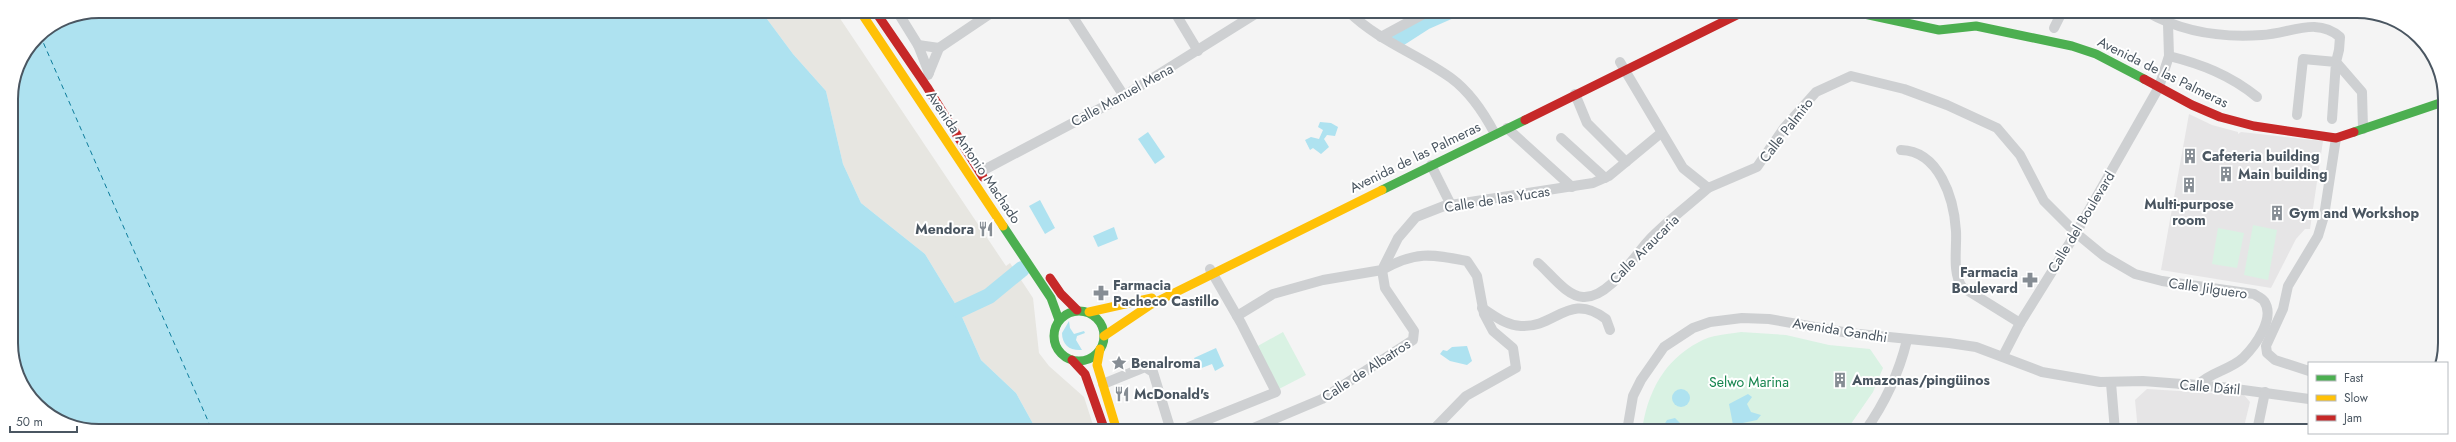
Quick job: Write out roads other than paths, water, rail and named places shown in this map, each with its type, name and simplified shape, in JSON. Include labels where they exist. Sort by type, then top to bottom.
[{"type":"street","name":"Avenida Antonio Machado","points":[[865,18],[1052,298],[1059,320]]},
{"type":"street","name":"Avenida Antonio Machado","points":[[880,18],[927,87],[988,185]]},
{"type":"street","points":[[901,18],[918,45],[929,73]]},
{"type":"street","points":[[918,45],[927,48],[939,48],[984,18]]},
{"type":"street","points":[[1074,18],[1124,96]]},
{"type":"street","points":[[1178,18],[1198,51]]},
{"type":"street","name":"Calle Manuel Mena","points":[[980,172],[1124,96],[1249,18]]},
{"type":"street","points":[[1357,18],[1381,37],[1452,79],[1476,102],[1493,130]]},
{"type":"street","points":[[1381,37],[1417,18]]},
{"type":"street","name":"Avenida de las Palmeras","points":[[1088,312],[1146,301],[1212,272],[1431,165],[1607,68],[1623,63],[1729,18]]},
{"type":"street","name":"Avenida de las Palmeras","points":[[1888,18],[1939,30],[1976,26],[2072,46],[2096,54],[2220,117],[2254,126],[2336,138],[2438,104]]},
{"type":"street","points":[[2054,28],[2059,18]]},
{"type":"street","points":[[2158,18],[2168,24],[2189,31],[2262,35],[2319,26],[2331,29],[2340,37],[2336,62],[2332,119]]},
{"type":"street","name":"Calle del Boulevard","points":[[2003,356],[2020,323],[2076,233],[2159,87],[2169,56],[2168,24]]},
{"type":"street","points":[[927,87],[929,73],[939,48]]},
{"type":"street","points":[[2169,56],[2201,65],[2221,74],[2257,97]]},
{"type":"street","points":[[2297,115],[2303,59],[2336,62],[2362,92],[2363,129]]},
{"type":"street","points":[[1623,63],[1661,133],[1683,168],[1708,188]]},
{"type":"street","name":"Avenida de las Palmeras","points":[[1104,336],[1150,305],[1212,272],[1493,130],[1507,128],[1575,94],[1623,63]]},
{"type":"street","name":"Calle Palmito","points":[[1708,188],[1757,167],[1784,128],[1816,92],[1851,76],[1904,89],[1947,105],[1997,128],[2020,155],[2044,201],[2076,233]]},
{"type":"street","points":[[1575,94],[1587,123],[1626,162]]},
{"type":"street","points":[[1507,128],[1572,187]]},
{"type":"street","name":"Calle de las Yucas","points":[[1382,270],[1398,238],[1416,217],[1451,205],[1593,183],[1605,178],[1661,133]]},
{"type":"street","points":[[1561,138],[1605,178]]},
{"type":"street","points":[[2308,371],[2275,360],[2267,353],[2266,346],[2283,309],[2288,286],[2318,236],[2324,216],[2336,138]]},
{"type":"street","points":[[1901,150],[1911,150],[1933,163],[1944,183],[1956,228],[1957,279],[1962,287],[2020,323]]},
{"type":"street","points":[[1431,165],[1451,205]]},
{"type":"street","name":"Calle Araucaria","points":[[1538,262],[1571,293],[1584,297],[1600,292],[1615,282],[1652,237],[1708,188]]},
{"type":"street","name":"Calle Jilguero","points":[[2076,233],[2104,256],[2135,274],[2162,281],[2254,294],[2264,300],[2269,314],[2262,332],[2242,358],[2204,378],[2198,385],[2180,384]]},
{"type":"street","points":[[1239,320],[1273,294],[1323,280],[1382,270],[1401,259],[1415,255],[1445,256],[1467,261],[1477,276],[1482,308],[1493,331],[1513,348],[1516,368],[1466,396],[1439,424]]},
{"type":"street","points":[[1044,268],[1061,294],[1077,310]]},
{"type":"street","name":"Calle de Albatros","points":[[1263,424],[1322,400],[1413,340],[1414,331],[1385,288],[1382,270]]},
{"type":"street","points":[[1196,424],[1276,392],[1239,320],[1212,272]]},
{"type":"street","points":[[1482,308],[1502,321],[1522,326],[1545,322],[1567,309],[1588,310],[1606,319],[1610,330]]},
{"type":"street","points":[[1100,349],[1088,360],[1072,360],[1064,357],[1055,344],[1055,327],[1059,320],[1070,312],[1077,310],[1088,312],[1099,321],[1104,336],[1097,365],[1115,424]]},
{"type":"street","name":"Avenida Gandhi","points":[[1627,424],[1633,396],[1641,380],[1664,347],[1693,328],[1710,322],[1742,318],[1769,319],[1823,329],[1976,347],[2042,372],[2111,383]]},
{"type":"street","points":[[1870,424],[1877,414],[1892,384],[1907,340]]},
{"type":"street","points":[[1072,360],[1085,374],[1103,424]]},
{"type":"street","points":[[1103,384],[1145,367],[1153,372],[1169,424]]},
{"type":"street","name":"Calle Dátil","points":[[2111,383],[2143,381],[2265,392],[2308,399]]},
{"type":"street","points":[[2111,383],[2114,424]]},
{"type":"street","points":[[2258,424],[2265,392]]},
{"type":"water","points":[[94,18],[766,18],[793,54],[826,91],[843,164],[861,203],[925,254],[959,310],[981,360],[1016,393],[1033,424],[99,424],[73,420],[54,410],[38,396],[24,374],[18,348],[18,99],[24,68],[38,46],[54,32],[73,22]]},
{"type":"water","points":[[1320,122],[1331,123],[1338,127],[1335,136],[1327,135],[1324,139],[1329,147],[1321,154],[1313,148],[1310,150],[1305,140],[1311,137],[1319,139],[1323,130],[1318,127]]},
{"type":"water","points":[[1148,132],[1165,157],[1155,164],[1138,139]]},
{"type":"water","points":[[1040,200],[1055,228],[1045,234],[1029,206]]},
{"type":"water","points":[[1114,227],[1118,239],[1098,247],[1093,236]]},
{"type":"water","points":[[1069,321],[1070,328],[1074,334],[1084,331],[1085,333],[1077,336],[1076,340],[1082,350],[1070,348],[1063,341],[1062,333]]},
{"type":"water","points":[[1467,346],[1472,361],[1467,365],[1450,361],[1440,354],[1443,350],[1447,351],[1452,347]]},
{"type":"water","points":[[1216,348],[1224,366],[1215,371],[1212,364],[1199,369],[1194,358]]},
{"type":"water","points":[[1681,389],[1687,392],[1690,398],[1687,404],[1681,407],[1675,404],[1672,398],[1675,392]]},
{"type":"water","points":[[1748,394],[1752,397],[1747,404],[1751,412],[1761,415],[1757,420],[1733,424],[1729,404]]},
{"type":"water","points":[[1675,418],[1681,424],[1665,424],[1667,420]]},
{"type":"waterway","points":[[1397,40],[1434,18]]},
{"type":"waterway","points":[[959,310],[989,296],[1022,269]]},
{"type":"place","name":"Cafeteria building","points":[[2190,156]]},
{"type":"place","name":"Main building","points":[[2226,174]]},
{"type":"place","name":"Multi-purpose room","points":[[2189,185]]},
{"type":"place","name":"Gym and Workshop","points":[[2277,213]]},
{"type":"place","name":"Mendora","points":[[986,229]]},
{"type":"place","name":"Farmacia Boulevard","points":[[2030,280]]},
{"type":"place","name":"Farmacia Pacheco Castillo","points":[[1101,293]]},
{"type":"place","name":"Benalroma","points":[[1119,363]]},
{"type":"place","name":"Amazonas/pingüinos","points":[[1840,380]]},
{"type":"place","name":"McDonald's","points":[[1122,394]]},
{"type":"park label","name":"Selwo Marina","points":[[1749,382]]}]
